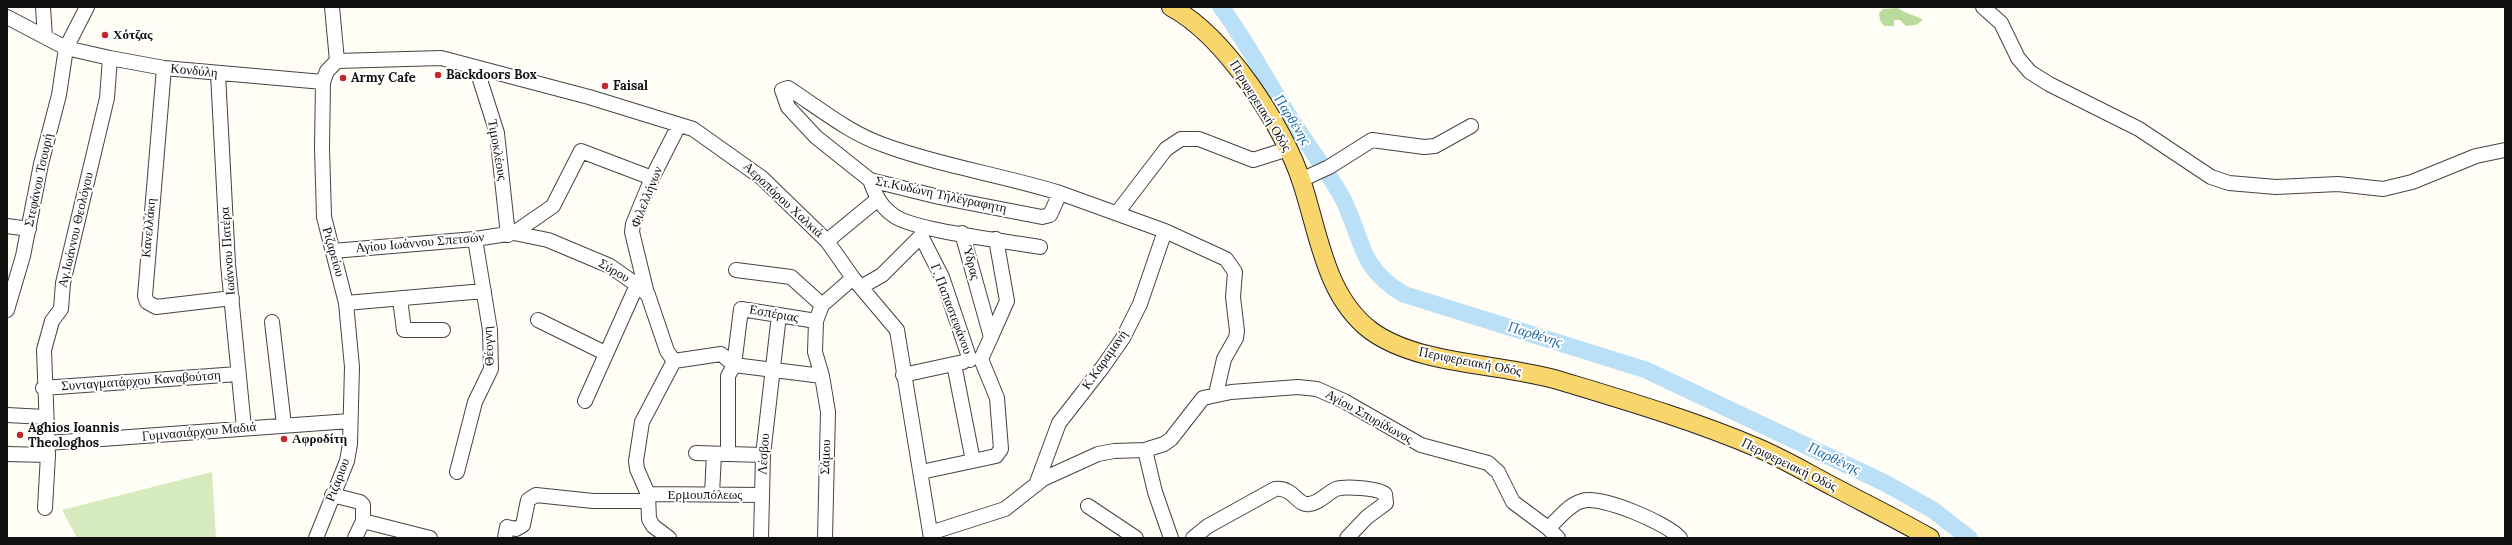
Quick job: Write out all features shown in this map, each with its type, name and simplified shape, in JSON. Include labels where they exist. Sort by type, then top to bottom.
[{"type":"main road","name":"Περιφερειακή Οδός","points":[[1171,7],[1200,26],[1227,53],[1288,149],[1306,178],[1323,252],[1339,294],[1347,308],[1358,320],[1380,337],[1392,343],[1419,352],[1550,378],[1741,442],[1774,456],[1930,538]]},
{"type":"street","points":[[43,7],[44,37]]},
{"type":"street","name":"Στεφάνου Τσουρή","points":[[7,310],[23,256],[41,164],[59,95],[66,48],[87,7]]},
{"type":"street","points":[[323,82],[327,71],[337,61],[332,7]]},
{"type":"street","points":[[1983,7],[2001,23],[2018,58],[2030,72],[2087,104],[2139,129],[2211,177],[2229,183],[2276,187],[2338,184],[2383,189],[2412,182],[2476,156],[2505,150]]},
{"type":"street","name":"Κονδύλη","points":[[7,17],[66,48],[110,58],[164,68],[218,74],[323,82]]},
{"type":"street","name":"Αεροπόρου Χαλκιά","points":[[337,61],[428,57],[441,58],[628,108],[703,134],[762,178],[827,241],[857,283],[897,330],[900,339],[903,375],[922,472],[931,535]]},
{"type":"street","name":"Αγ.Ιωάννου Θεολόγου","points":[[45,508],[47,449],[44,350],[52,321],[61,309],[63,283],[107,98],[110,58]]},
{"type":"street","name":"Τιμοκλέους","points":[[476,67],[497,133],[511,234]]},
{"type":"street","name":"Κανελλάκη","points":[[164,68],[145,296],[147,302],[156,307],[232,298]]},
{"type":"street","name":"Ιωάννου Πατέρα","points":[[218,74],[232,298],[244,428]]},
{"type":"street","name":"Ριζαρείου","points":[[323,82],[322,148],[324,217],[346,303],[352,367],[350,421]]},
{"type":"street","name":"Στ.Κυδώνη Τηλέγραφητη","points":[[788,88],[839,122],[882,145],[959,168],[1060,193],[1050,215],[1042,217],[939,197],[870,180],[816,137],[788,107],[782,90],[788,88]]},
{"type":"street","name":"Φιλελλήνων","points":[[648,295],[632,232],[637,214],[652,178],[679,125]]},
{"type":"street","points":[[1306,178],[1329,167],[1372,140],[1424,147],[1435,146],[1471,126]]},
{"type":"street","points":[[1117,213],[1166,149],[1181,138],[1199,139],[1254,160],[1288,149]]},
{"type":"street","points":[[511,234],[553,206],[567,182],[581,152],[652,178]]},
{"type":"street","name":"Ύδρας","points":[[870,180],[878,199],[893,216],[923,231],[962,233],[991,337]]},
{"type":"street","points":[[1060,193],[1165,230],[1226,259],[1235,272],[1233,297],[1238,331],[1234,342],[1224,359],[1216,394]]},
{"type":"street","points":[[827,241],[878,199]]},
{"type":"street","points":[[7,226],[29,229]]},
{"type":"street","name":"Κ.Καραμανή","points":[[1036,485],[1059,423],[1102,368],[1123,338],[1140,304],[1165,230]]},
{"type":"street","points":[[736,270],[791,277],[822,305],[857,283],[882,275],[923,231]]},
{"type":"street","name":"Γ. Παπαστεφάνου","points":[[923,231],[976,360]]},
{"type":"street","points":[[962,233],[1040,247]]},
{"type":"street","name":"Αγίου Ιωάννου Σπετσών","points":[[333,251],[475,239],[511,234]]},
{"type":"street","name":"Σύρου","points":[[511,234],[548,240],[570,248],[610,266],[637,285],[648,295],[667,351],[674,361]]},
{"type":"street","name":"Θέογνη","points":[[457,472],[475,402],[492,369],[490,330],[475,239]]},
{"type":"street","points":[[903,375],[976,360],[991,337],[1007,301],[996,239]]},
{"type":"street","points":[[585,401],[605,353],[637,285]]},
{"type":"street","points":[[346,303],[484,291]]},
{"type":"street","points":[[400,299],[404,330],[443,330]]},
{"type":"street","name":"Σάμου","points":[[822,305],[816,321],[815,352],[822,376],[828,412],[825,538]]},
{"type":"street","name":"Εσπέριας","points":[[734,365],[741,309],[816,321]]},
{"type":"street","points":[[773,371],[779,315]]},
{"type":"street","points":[[538,320],[605,353]]},
{"type":"street","points":[[272,322],[284,425]]},
{"type":"street","points":[[669,538],[653,526],[649,519],[648,498],[637,469],[637,451],[642,422],[674,361],[721,354],[734,365],[822,376]]},
{"type":"street","points":[[922,472],[996,456],[1001,449],[997,398],[976,360]]},
{"type":"street","points":[[954,364],[973,461]]},
{"type":"street","points":[[712,494],[721,454],[728,376],[734,365]]},
{"type":"street","name":"Λέσβου","points":[[761,538],[763,455],[773,371]]},
{"type":"street","name":"Συνταγματάρχου Καναβούτση","points":[[44,388],[238,374]]},
{"type":"street","name":"Αγίου Σπυρίδωνος","points":[[931,535],[1005,509],[1052,474],[1098,454],[1114,451],[1145,450],[1156,448],[1171,438],[1200,401],[1216,394],[1298,386],[1317,388],[1344,401],[1421,445],[1488,463],[1498,472],[1513,502],[1548,528],[1558,538]]},
{"type":"street","points":[[7,415],[45,417]]},
{"type":"street","name":"Γυμνασιάρχου Μαδιά","points":[[47,449],[244,428],[350,421]]},
{"type":"street","name":"Ριζαριου","points":[[316,538],[347,461],[350,421]]},
{"type":"street","points":[[7,454],[47,449]]},
{"type":"street","points":[[1145,450],[1155,492],[1171,538]]},
{"type":"street","points":[[696,453],[763,455]]},
{"type":"street","points":[[1193,538],[1208,526],[1275,489],[1287,489],[1304,504],[1309,504],[1337,489],[1350,487],[1385,494],[1386,503],[1367,517],[1347,538]]},
{"type":"street","name":"Ερμουπόλεως","points":[[505,538],[507,527],[516,529],[523,525],[528,500],[531,496],[593,501],[712,494],[762,495]]},
{"type":"street","points":[[332,496],[360,502],[364,508],[363,521],[355,538]]},
{"type":"street","points":[[1548,528],[1579,502],[1596,500],[1661,524],[1680,538]]},
{"type":"street","points":[[1088,506],[1136,538]]},
{"type":"street","points":[[363,521],[430,538]]},
{"type":"green space","points":[[1898,8],[1923,20],[1916,25],[1906,26],[1900,20],[1894,20],[1894,26],[1884,26],[1880,20],[1879,13],[1883,9]]},
{"type":"green space","points":[[212,472],[216,538],[77,538],[62,510]]},
{"type":"waterway","name":"Παρθένης","points":[[1221,7],[1248,48],[1290,118],[1337,189],[1350,214],[1364,252],[1370,263],[1388,284],[1403,294],[1646,370],[1885,483],[1933,510],[1969,538]]},
{"type":"place","name":"Χότζας","points":[[105,35]]},
{"type":"place","name":"Backdoors Box","points":[[438,75]]},
{"type":"place","name":"Army Cafe","points":[[343,78]]},
{"type":"place","name":"Faisal","points":[[605,86]]},
{"type":"place","name":"Aghios Ioannis Theologhos","points":[[20,435]]},
{"type":"place","name":"Αφροδίτη","points":[[284,439]]}]
